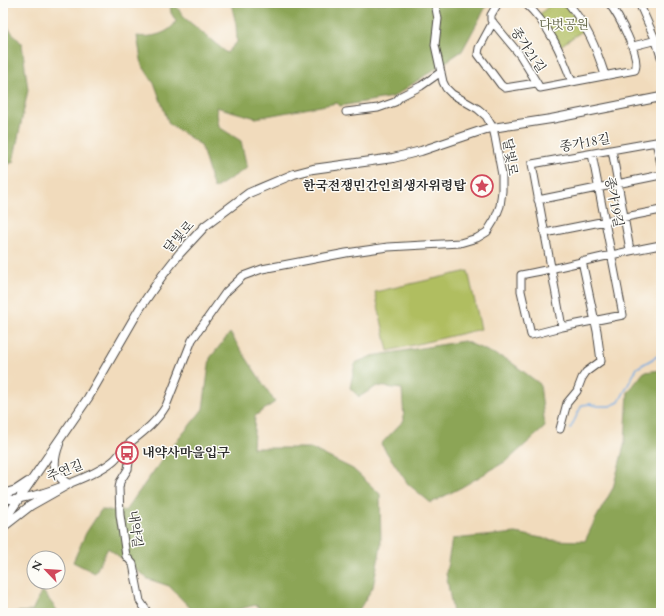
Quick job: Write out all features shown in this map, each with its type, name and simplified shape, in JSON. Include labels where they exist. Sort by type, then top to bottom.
[{"type":"main road","name":"달빛로","points":[[3,522],[88,398],[140,308],[162,276],[180,253],[205,226],[249,192],[305,171],[324,166],[362,163],[400,156],[421,151],[474,132],[551,119],[661,97]]},
{"type":"main road","points":[[63,434],[57,451],[54,469],[61,480],[69,484]]},
{"type":"main road","points":[[3,494],[16,490],[33,477]]},
{"type":"main road","points":[[3,527],[30,506],[69,484]]},
{"type":"street","points":[[435,3],[438,18],[435,45],[443,82],[446,88],[458,98],[478,109],[486,116],[493,128]]},
{"type":"street","points":[[498,3],[491,15],[492,21],[479,48],[478,54],[505,88],[536,83]]},
{"type":"street","name":"종가21길","points":[[525,3],[547,28],[553,38],[562,55],[572,82]]},
{"type":"street","points":[[568,3],[592,38],[598,51],[605,75]]},
{"type":"street","name":"종가21길","points":[[492,21],[520,55],[540,88],[635,70],[637,66],[633,46],[609,3]]},
{"type":"street","points":[[639,3],[659,40],[661,57]]},
{"type":"street","points":[[633,46],[659,40]]},
{"type":"street","points":[[346,112],[378,108],[395,102],[401,96],[421,86],[441,72]]},
{"type":"street","name":"달빛로","points":[[127,446],[147,430],[162,413],[192,340],[226,292],[243,276],[269,268],[346,253],[388,247],[460,243],[477,238],[487,232],[495,219],[500,206],[502,191],[502,174],[493,128]]},
{"type":"street","name":"종가18길","points":[[562,327],[532,164],[656,142],[661,164]]},
{"type":"street","points":[[612,150],[630,250]]},
{"type":"street","name":"종가19길","points":[[592,154],[623,315],[594,321]]},
{"type":"street","points":[[538,200],[661,175]]},
{"type":"street","points":[[545,233],[661,210]]},
{"type":"street","points":[[594,321],[531,335],[521,291],[521,275],[630,250],[661,245]]},
{"type":"street","points":[[560,429],[567,403],[577,391],[582,378],[586,372],[601,361],[600,349],[582,261]]},
{"type":"street","name":"주연길","points":[[3,499],[18,499],[69,484],[113,462],[127,446]]},
{"type":"street","name":"내약길","points":[[127,446],[129,462],[128,469],[120,482],[119,488],[120,515],[126,556],[133,564],[140,601],[148,613]]},
{"type":"green space","points":[[170,3],[174,3],[186,19],[227,53],[237,42],[236,24],[231,3],[488,3],[462,51],[393,97],[340,106],[337,103],[256,118],[216,107],[219,127],[241,141],[247,168],[214,189],[201,145],[169,124],[155,85],[142,65],[137,36],[153,36],[164,32],[173,25],[176,21],[171,13]]},
{"type":"green space","name":"다벗공원","points":[[552,3],[564,3],[584,30],[560,46],[539,15]]},
{"type":"green space","points":[[3,22],[22,44],[28,90],[13,162],[3,167]]},
{"type":"green space","points":[[468,271],[481,329],[388,351],[375,292]]},
{"type":"green space","points":[[230,333],[275,402],[255,416],[253,448],[310,448],[353,469],[380,494],[381,546],[373,587],[357,613],[266,613],[256,605],[224,613],[195,613],[169,586],[148,579],[108,548],[95,573],[73,562],[86,533],[101,510],[125,511],[164,457],[203,409],[210,358]]},
{"type":"green space","points":[[464,341],[508,360],[540,384],[545,427],[508,460],[431,503],[408,484],[381,444],[404,420],[402,389],[377,386],[359,397],[350,388],[355,363],[372,356]]},
{"type":"green space","points":[[661,370],[661,613],[453,613],[446,573],[452,539],[516,533],[552,540],[585,541],[613,488],[625,442],[628,392],[644,372]]},
{"type":"green space","points":[[42,590],[59,613],[3,613],[32,611]]},
{"type":"waterway","points":[[570,429],[582,405],[590,404],[610,406],[619,402],[637,368],[661,354]]},
{"type":"place","name":"한국전쟁민간인희생자위령탑","points":[[482,186]]},
{"type":"place","name":"내약사마을입구","points":[[127,453]]}]
